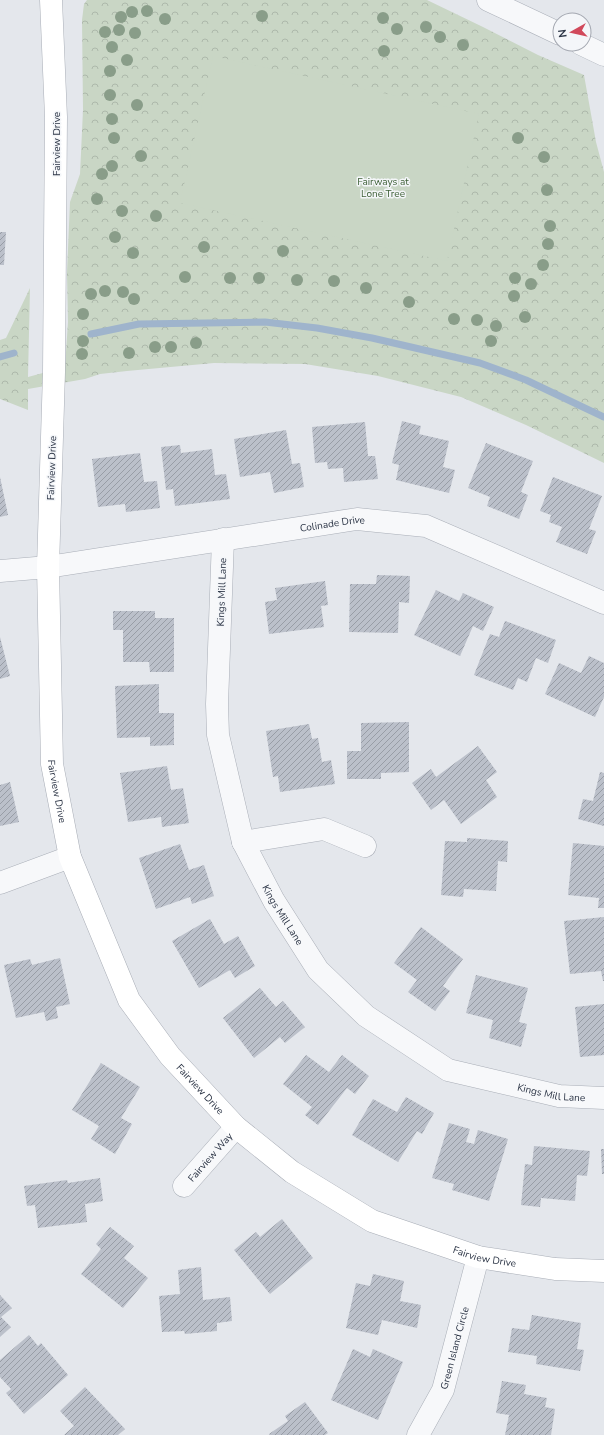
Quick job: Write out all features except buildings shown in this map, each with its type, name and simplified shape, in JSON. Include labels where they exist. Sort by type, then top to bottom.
[{"type":"street","name":"Fairview Drive","points":[[51,0],[56,125],[54,372],[48,567],[52,764],[70,857],[129,1000],[170,1056],[236,1127],[292,1172],[372,1221],[478,1257],[556,1269],[604,1271]]},
{"type":"street","points":[[488,0],[552,30]]},
{"type":"street","points":[[592,49],[604,55]]},
{"type":"street","name":"Colinade Drive","points":[[48,567],[357,519],[426,526],[604,603]]},
{"type":"street","name":"Kings Mill Lane","points":[[223,539],[217,704],[218,735],[243,842],[274,901],[318,970],[366,1016],[448,1070],[559,1096],[604,1098]]},
{"type":"street","points":[[0,571],[48,567]]},
{"type":"street","points":[[243,842],[324,829],[365,846]]},
{"type":"street","points":[[0,883],[70,857]]},
{"type":"street","name":"Fairview Way","points":[[184,1186],[236,1127]]},
{"type":"street","name":"Green Island Circle","points":[[418,1435],[443,1390],[478,1257]]},
{"type":"green space","name":"Fairways at Lone Tree","points":[[87,0],[427,0],[538,55],[584,75],[596,142],[604,172],[604,463],[526,425],[461,397],[378,376],[305,364],[214,363],[100,374],[85,379],[28,389],[28,410],[0,399],[0,340],[6,338],[30,288],[28,377],[65,367],[68,322],[67,273],[70,202],[80,174],[83,110],[82,20],[84,4]]},
{"type":"green space","points":[[213,56],[479,114],[447,261],[180,203]]},
{"type":"waterway","points":[[91,334],[139,324],[265,322],[317,328],[372,338],[480,363],[526,380],[604,417]]},
{"type":"waterway","points":[[0,357],[14,353]]}]
